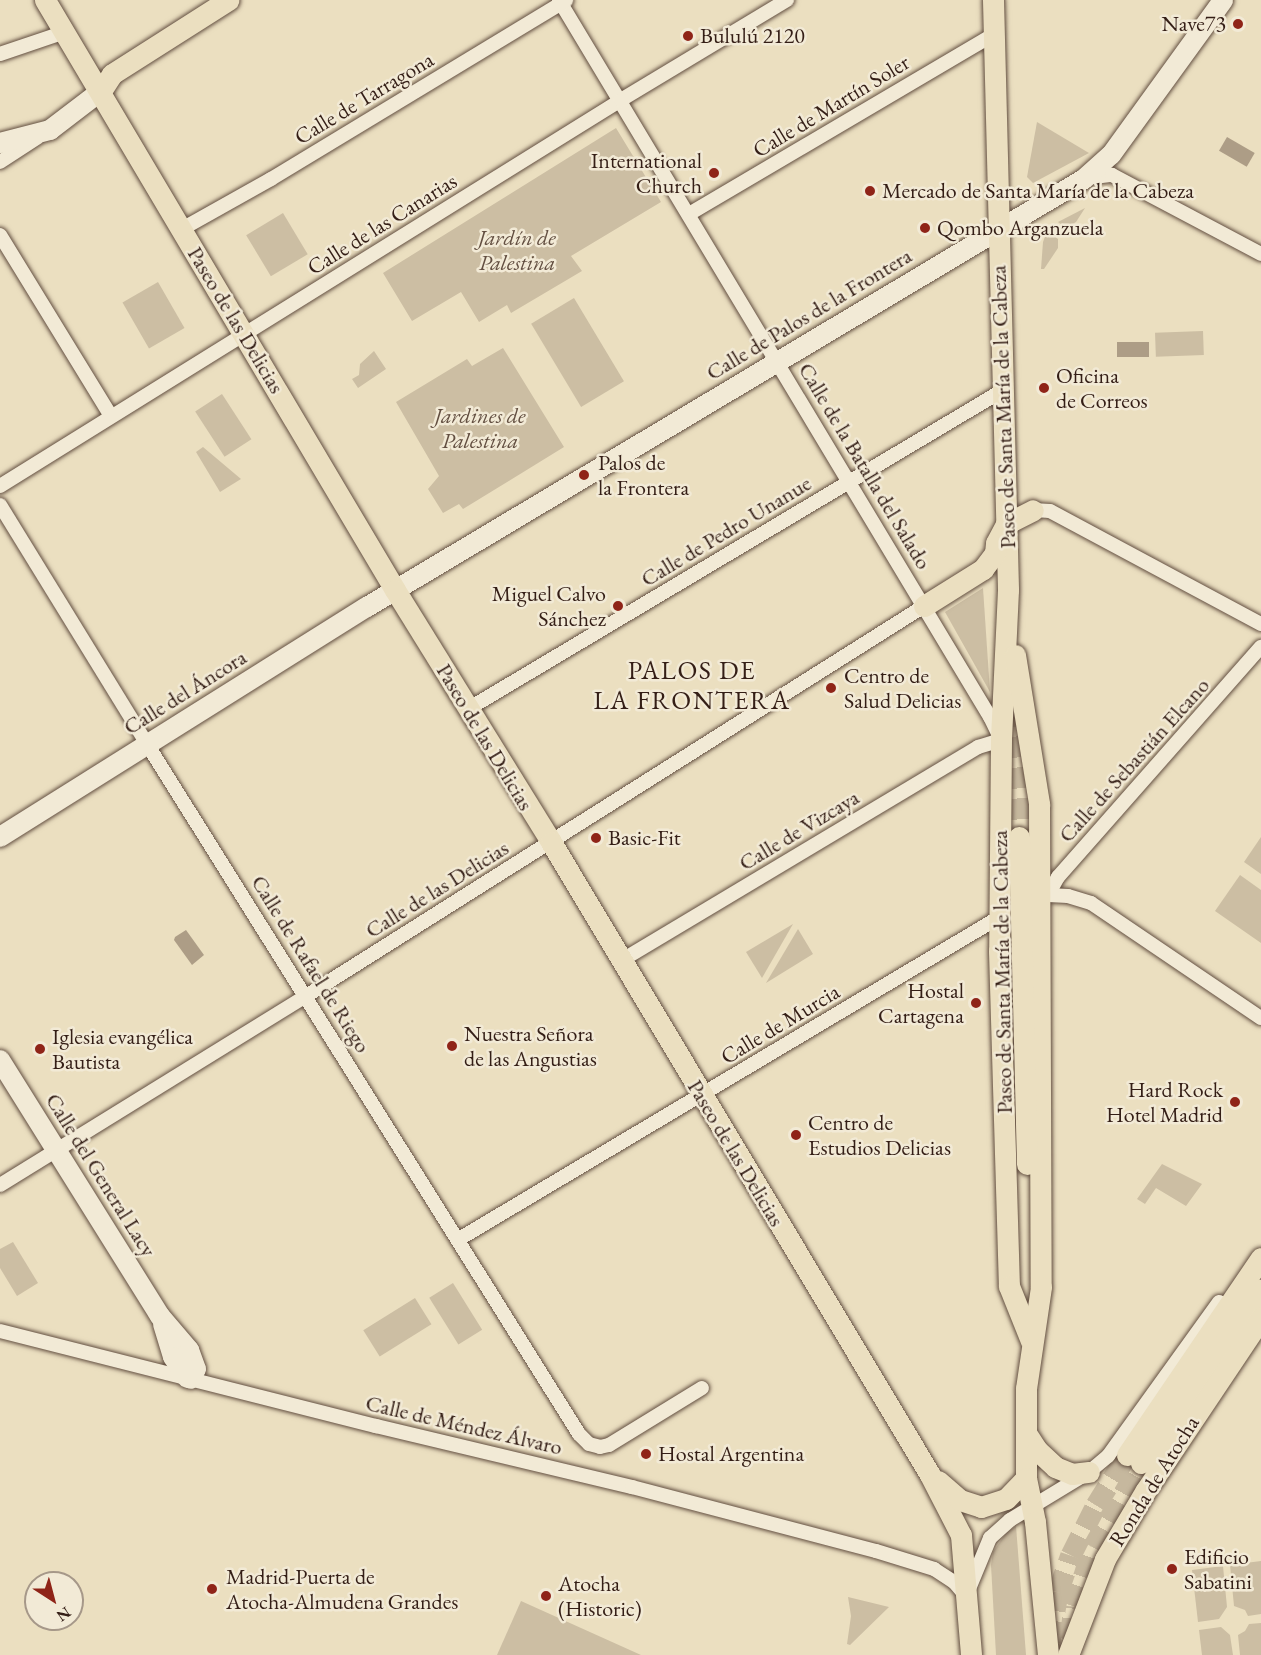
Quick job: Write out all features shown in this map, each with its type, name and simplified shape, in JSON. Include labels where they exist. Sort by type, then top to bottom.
[{"type":"main road","name":"Paseo de las Delicias","points":[[45,0],[395,590],[551,842],[929,1473]]},
{"type":"main road","points":[[0,144],[50,130],[100,91],[112,74],[228,0]]},
{"type":"main road","name":"Paseo de Santa María de la Cabeza","points":[[993,0],[998,229],[1005,389],[1008,598],[1001,740],[998,918],[1009,1286],[1031,1341]]},
{"type":"main road","name":"Calle de Palos de la Frontera","points":[[395,590],[1084,179],[1111,155],[1223,0]]},
{"type":"main road","points":[[1006,493],[1022,509],[1033,510]]},
{"type":"main road","points":[[924,606],[983,569],[995,553],[996,543],[1006,524],[1033,510]]},
{"type":"main road","name":"Calle del Áncora","points":[[0,837],[395,590]]},
{"type":"main road","name":"Paseo de Santa María de la Cabeza","points":[[1008,598],[1038,804],[1044,898],[1041,1287],[1031,1341]]},
{"type":"main road","name":"Paseo de Santa María de la Cabeza","points":[[1019,837],[1031,1341],[1026,1433],[1027,1481],[1035,1522],[1048,1655]]},
{"type":"main road","name":"Calle del General Lacy","points":[[0,1060],[160,1316],[173,1358],[189,1378]]},
{"type":"main road","name":"Ronda de Atocha","points":[[1261,1258],[1134,1459],[1261,1290]]},
{"type":"main road","name":"Ronda de Atocha","points":[[1068,1655],[1105,1560],[1146,1490],[1261,1318]]},
{"type":"main road","points":[[1026,1433],[1037,1450],[1055,1467],[1072,1474],[1089,1472]]},
{"type":"main road","points":[[929,1473],[960,1500],[981,1507],[1006,1498],[1027,1481]]},
{"type":"main road","points":[[929,1473],[961,1535],[971,1655]]},
{"type":"street","name":"Calle de las Canarias","points":[[0,486],[621,100],[787,0]]},
{"type":"street","name":"Calle de la Batalla del Salado","points":[[562,1],[990,717],[1001,740]]},
{"type":"street","name":"Calle de Tarragona","points":[[182,229],[271,179],[562,1]]},
{"type":"street","points":[[0,54],[64,32]]},
{"type":"street","name":"Calle de Martín Soler","points":[[689,214],[994,34]]},
{"type":"street","points":[[0,162],[50,130]]},
{"type":"street","points":[[1084,179],[1112,175],[1261,254]]},
{"type":"street","points":[[0,236],[111,416]]},
{"type":"street","name":"Calle de Pedro Unanue","points":[[468,709],[1005,389]]},
{"type":"street","name":"Calle de Rafael de Riego","points":[[0,505],[579,1434],[588,1444],[600,1447],[609,1445],[702,1388]]},
{"type":"street","points":[[1033,510],[1050,512],[1061,517],[1261,624]]},
{"type":"street","name":"Calle de las Delicias","points":[[0,1185],[306,996],[924,606]]},
{"type":"street","name":"Calle de Sebastián Elcano","points":[[1044,898],[1058,877],[1261,647]]},
{"type":"street","name":"Calle de Vizcaya","points":[[621,961],[978,747],[1001,740]]},
{"type":"street","points":[[1044,898],[1068,896],[1091,903],[1261,1018]]},
{"type":"street","name":"Calle de Murcia","points":[[459,1239],[998,918]]},
{"type":"street","points":[[966,1596],[990,1538],[1031,1507],[1089,1472],[1108,1456],[1261,1245]]},
{"type":"street","name":"Calle de Méndez Álvaro","points":[[0,1331],[632,1487],[918,1562],[946,1576],[966,1596]]},
{"type":"green space","points":[[1037,122],[1089,153],[1033,183],[1027,177]]},
{"type":"green space","name":"Jardín de Palestina","points":[[616,128],[661,202],[571,256],[582,271],[511,313],[507,305],[479,322],[461,292],[412,321],[383,273]]},
{"type":"green space","points":[[1085,208],[1076,222],[1066,228],[1058,222]]},
{"type":"green space","points":[[283,213],[308,254],[271,276],[246,235]]},
{"type":"green space","points":[[1047,231],[1058,239],[1058,248],[1044,269],[1041,269],[1043,242]]},
{"type":"green space","points":[[158,282],[184,328],[149,348],[122,302]]},
{"type":"green space","points":[[574,298],[624,381],[581,407],[531,324]]},
{"type":"green space","points":[[1203,331],[1204,355],[1156,357],[1155,333]]},
{"type":"green space","name":"Jardines de Palestina","points":[[503,348],[564,447],[463,509],[459,504],[443,513],[428,489],[439,476],[396,402],[467,359],[472,366]]},
{"type":"green space","points":[[374,351],[386,369],[358,388],[352,379],[359,375],[360,364]]},
{"type":"green space","points":[[222,394],[251,439],[225,457],[195,411]]},
{"type":"green space","points":[[203,447],[241,479],[220,492],[196,452]]},
{"type":"green space","points":[[983,588],[990,692],[945,612]]},
{"type":"green space","points":[[1261,837],[1261,874],[1244,862]]},
{"type":"green space","points":[[1240,875],[1261,890],[1261,943],[1215,911]]},
{"type":"green space","points":[[793,924],[762,978],[746,952]]},
{"type":"green space","points":[[798,929],[813,954],[766,983]]},
{"type":"green space","points":[[1162,1164],[1202,1184],[1186,1206],[1156,1188],[1145,1204],[1137,1199]]},
{"type":"green space","points":[[13,1242],[38,1283],[17,1296],[0,1268],[0,1249]]},
{"type":"green space","points":[[453,1283],[482,1330],[458,1344],[429,1298]]},
{"type":"green space","points":[[415,1298],[431,1324],[380,1357],[363,1330]]},
{"type":"green space","points":[[1016,1526],[1026,1655],[996,1655],[991,1565],[993,1552],[1006,1533]]},
{"type":"green space","points":[[1261,1561],[1261,1614],[1248,1616],[1245,1610],[1234,1606],[1230,1565]]},
{"type":"green space","points":[[1223,1566],[1227,1607],[1219,1619],[1198,1622],[1192,1570]]},
{"type":"green space","points":[[848,1597],[889,1607],[850,1645],[847,1644],[851,1616]]},
{"type":"green space","points":[[521,1601],[641,1655],[497,1655]]},
{"type":"green space","points":[[1261,1623],[1261,1655],[1240,1655],[1238,1635],[1245,1631],[1249,1624]]},
{"type":"green space","points":[[1221,1627],[1230,1635],[1233,1655],[1202,1655],[1199,1630]]},
{"type":"shaded area","points":[[1227,137],[1255,153],[1247,167],[1219,151]]},
{"type":"shaded area","points":[[1117,342],[1149,342],[1149,357],[1117,357]]},
{"type":"shaded area","points":[[186,930],[204,955],[192,965],[174,940]]},
{"type":"tunnel","points":[[1016,705],[1019,837]]},
{"type":"tunnel","points":[[1050,1641],[1058,1592],[1071,1555],[1096,1505],[1127,1455]]},
{"type":"tunnel","points":[[1070,1639],[1074,1606],[1093,1547],[1141,1463]]},
{"type":"place","name":"Nave73","points":[[1238,24]]},
{"type":"place","name":"Bululú 2120","points":[[688,36]]},
{"type":"place","name":"International Church","points":[[714,173]]},
{"type":"place","name":"Mercado de Santa María de la Cabeza","points":[[870,191]]},
{"type":"place","name":"Qombo Arganzuela","points":[[925,228]]},
{"type":"place","name":"Oficina de Correos","points":[[1044,388]]},
{"type":"place","name":"Palos de la Frontera","points":[[584,475]]},
{"type":"place","name":"Miguel Calvo Sánchez","points":[[618,606]]},
{"type":"place","name":"Centro de Salud Delicias","points":[[831,688]]},
{"type":"place","name":"Basic-Fit","points":[[596,838]]},
{"type":"place","name":"Hostal Cartagena","points":[[976,1003]]},
{"type":"place","name":"Nuestra Señora de las Angustias","points":[[452,1046]]},
{"type":"place","name":"Iglesia evangélica Bautista","points":[[40,1049]]},
{"type":"place","name":"Hard Rock Hotel Madrid","points":[[1235,1102]]},
{"type":"place","name":"Centro de Estudios Delicias","points":[[796,1135]]},
{"type":"place","name":"Hostal Argentina","points":[[646,1454]]},
{"type":"place","name":"Edificio Sabatini","points":[[1172,1569]]},
{"type":"place","name":"Madrid-Puerta de Atocha-Almudena Grandes","points":[[212,1589]]},
{"type":"place","name":"Atocha (Historic)","points":[[546,1596]]},
{"type":"district","name":"PALOS DE LA FRONTERA","points":[[692,686]]}]
